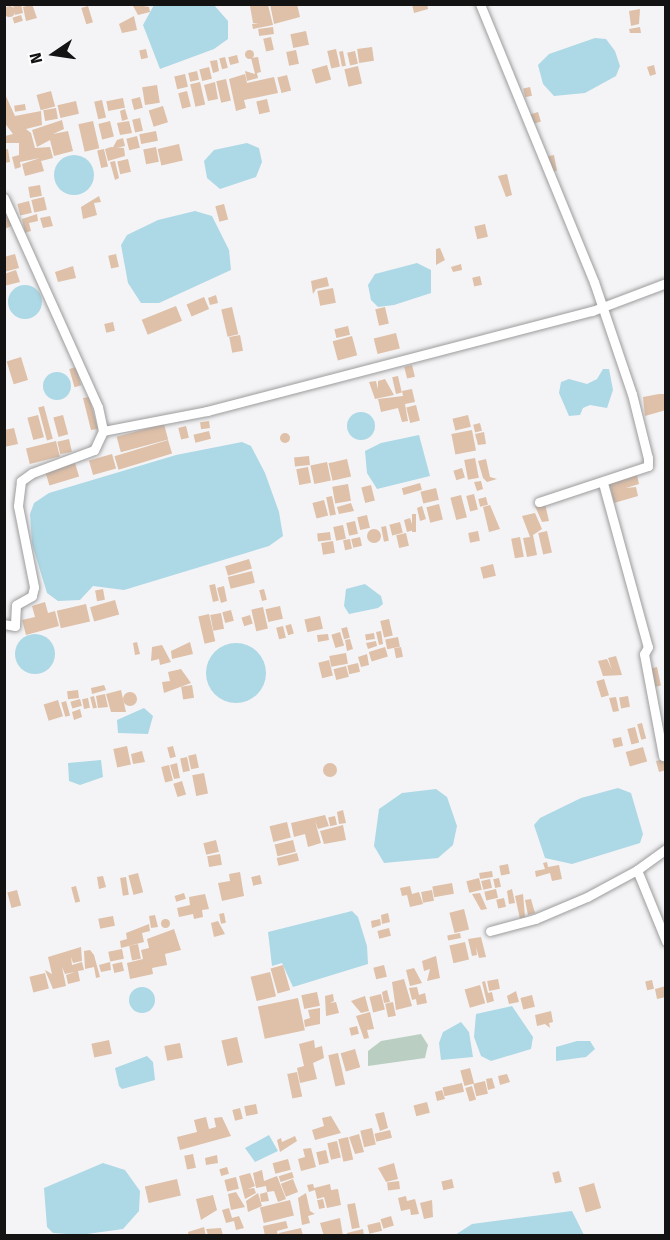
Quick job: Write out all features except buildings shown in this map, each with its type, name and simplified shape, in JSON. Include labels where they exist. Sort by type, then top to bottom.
[{"type":"street","points":[[480,4],[602,308],[632,394],[648,466],[603,483],[539,502]]},
{"type":"street","points":[[4,198],[94,396],[104,431],[94,450],[32,472],[21,481],[18,506],[34,587],[32,596],[16,605],[15,626],[4,624]]},
{"type":"street","points":[[104,431],[207,411],[602,308],[666,283]]},
{"type":"street","points":[[603,483],[648,647],[644,654],[663,756]]},
{"type":"street","points":[[490,931],[571,904],[637,870],[666,849]]},
{"type":"street","points":[[637,870],[666,941]]},
{"type":"green space","points":[[421,1034],[428,1045],[425,1058],[368,1066],[368,1051],[381,1041]]},
{"type":"water","points":[[154,5],[214,5],[228,21],[228,39],[214,49],[160,69],[143,25]]},
{"type":"water","points":[[595,38],[606,39],[615,51],[620,66],[616,76],[585,93],[554,96],[543,84],[538,65],[549,54]]},
{"type":"water","points":[[247,143],[259,148],[262,162],[256,177],[220,189],[207,178],[204,161],[214,150]]},
{"type":"water","points":[[74,155],[88,161],[94,175],[88,189],[74,195],[60,189],[54,175],[60,161]]},
{"type":"water","points":[[195,211],[212,216],[229,250],[231,270],[159,303],[141,303],[128,283],[121,245],[127,235],[158,220]]},
{"type":"water","points":[[417,263],[431,270],[431,293],[394,305],[378,307],[371,300],[368,285],[375,274]]},
{"type":"water","points":[[25,285],[37,290],[42,302],[37,314],[25,319],[13,314],[8,302],[13,290]]},
{"type":"water","points":[[603,369],[609,369],[613,390],[607,408],[590,405],[583,408],[580,415],[569,416],[559,393],[561,382],[569,379],[587,384],[597,379]]},
{"type":"water","points":[[57,372],[67,376],[71,386],[67,396],[57,400],[47,396],[43,386],[47,376]]},
{"type":"water","points":[[361,412],[371,416],[375,426],[371,436],[361,440],[351,436],[347,426],[351,416]]},
{"type":"water","points":[[419,435],[430,476],[377,489],[367,473],[365,451],[381,443]]},
{"type":"water","points":[[242,442],[251,446],[265,473],[279,512],[283,536],[269,546],[124,590],[93,586],[80,600],[58,601],[47,593],[32,544],[30,514],[34,503],[49,493],[176,455]]},
{"type":"water","points":[[365,584],[381,596],[383,604],[378,608],[349,614],[344,606],[346,589]]},
{"type":"water","points":[[35,634],[49,640],[55,654],[49,668],[35,674],[21,668],[15,654],[21,640]]},
{"type":"water","points":[[230,643],[242,643],[253,648],[261,656],[266,673],[264,685],[253,698],[242,703],[230,703],[219,698],[211,690],[206,679],[206,667],[211,656],[219,648]]},
{"type":"water","points":[[144,708],[153,716],[148,734],[118,733],[117,720]]},
{"type":"water","points":[[101,760],[103,777],[80,785],[69,781],[68,763]]},
{"type":"water","points":[[618,788],[631,793],[643,834],[640,843],[572,864],[545,858],[534,825],[540,818],[581,798]]},
{"type":"water","points":[[436,789],[447,797],[457,826],[453,845],[438,858],[384,863],[374,846],[379,809],[402,793]]},
{"type":"water","points":[[352,911],[358,917],[367,946],[368,964],[293,987],[282,963],[272,966],[268,932]]},
{"type":"water","points":[[142,987],[151,991],[155,1000],[151,1009],[142,1013],[133,1009],[129,1000],[133,991]]},
{"type":"water","points":[[512,1006],[533,1037],[531,1049],[491,1061],[481,1056],[474,1037],[476,1014]]},
{"type":"water","points":[[461,1022],[469,1032],[473,1057],[441,1060],[439,1043],[443,1032]]},
{"type":"water","points":[[577,1041],[590,1041],[595,1049],[586,1057],[556,1061],[556,1047]]},
{"type":"water","points":[[147,1056],[153,1062],[155,1080],[122,1089],[119,1086],[115,1068]]},
{"type":"water","points":[[269,1135],[278,1151],[255,1162],[245,1148]]},
{"type":"water","points":[[103,1163],[125,1170],[140,1191],[139,1211],[123,1229],[80,1235],[53,1233],[47,1227],[44,1188]]},
{"type":"water","points":[[572,1211],[584,1235],[455,1235],[472,1224]]}]
